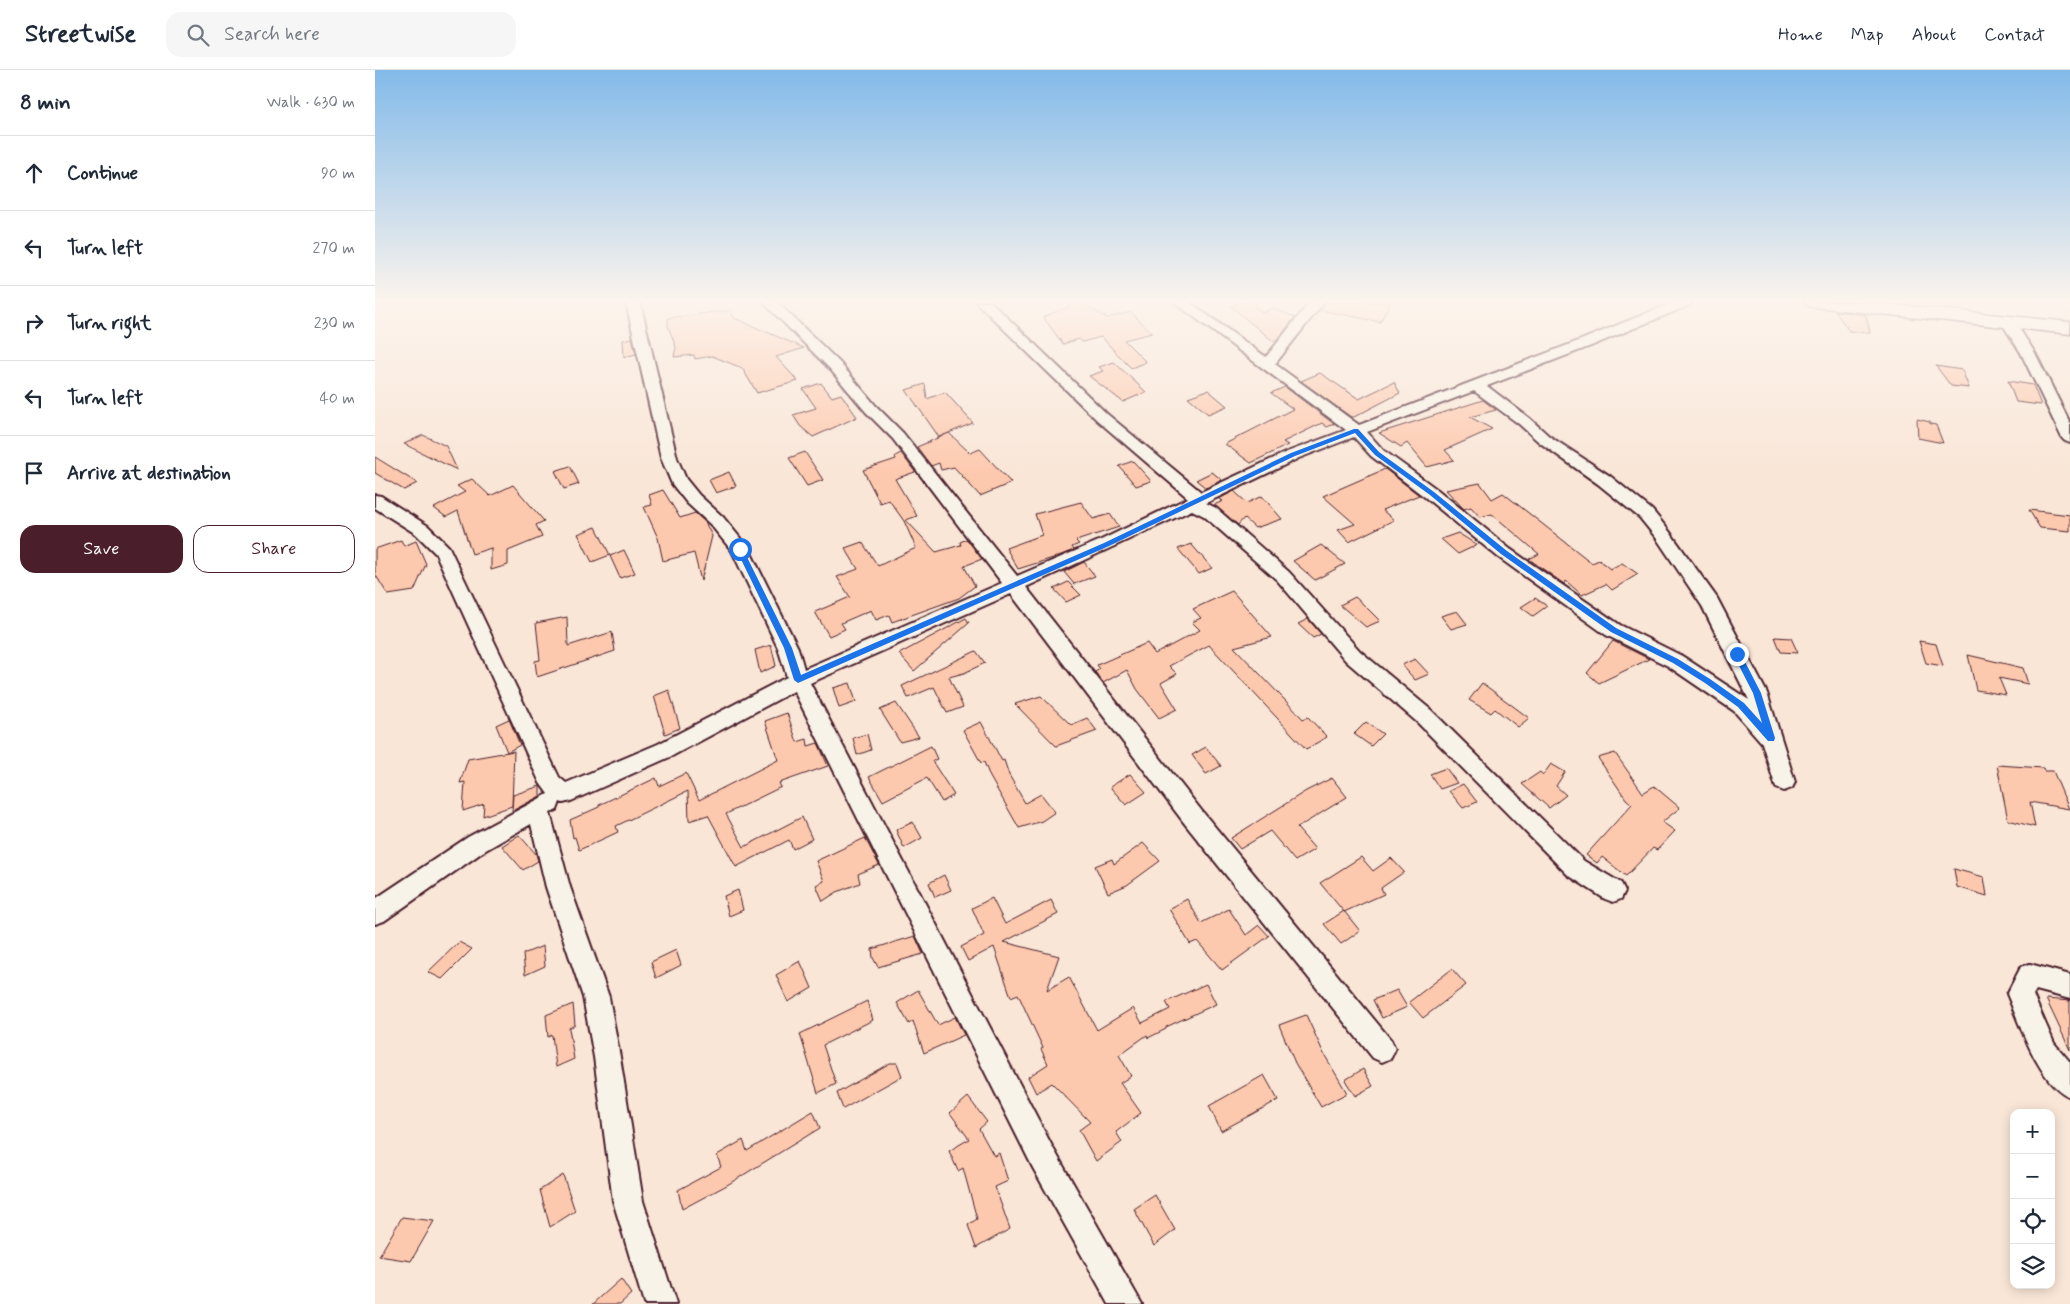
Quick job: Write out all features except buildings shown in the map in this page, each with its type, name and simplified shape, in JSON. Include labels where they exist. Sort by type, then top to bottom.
[{"type":"street","points":[[646,360],[669,458],[678,480],[693,499],[717,521],[740,549],[788,648],[798,680],[1043,1158],[1126,1304]]},
{"type":"street","points":[[828,360],[871,409],[898,436],[1193,817],[1382,1049]]},
{"type":"street","points":[[1043,360],[1102,417],[1135,443],[1195,501],[1283,576],[1353,656],[1424,716],[1576,868],[1613,891]]},
{"type":"street","points":[[1260,360],[1356,430],[1377,453],[1432,494],[1504,553],[1613,630],[1675,661],[1707,681],[1741,705],[1771,738]]},
{"type":"street","points":[[1267,365],[1271,360]]},
{"type":"street","points":[[375,913],[476,844],[563,794],[665,750],[798,680],[1107,544],[1293,455],[1540,360]]},
{"type":"street","points":[[2031,360],[2070,438]]},
{"type":"street","points":[[1476,385],[1525,421],[1544,440],[1604,480],[1652,521],[1685,565],[1722,626],[1757,693],[1784,782]]},
{"type":"street","points":[[375,500],[423,530],[443,552],[551,783],[563,794]]},
{"type":"street","points":[[538,808],[558,887],[596,997],[607,1057],[628,1201],[660,1304]]},
{"type":"street","points":[[2070,987],[2030,976],[2020,994],[2045,1052],[2070,1083]]},
{"type":"route","points":[[740,549],[788,648],[798,680],[1107,544],[1293,455],[1356,430],[1377,453],[1432,494],[1504,553],[1613,630],[1675,661],[1707,681],[1741,705],[1771,738],[1757,693],[1737,654]]}]
